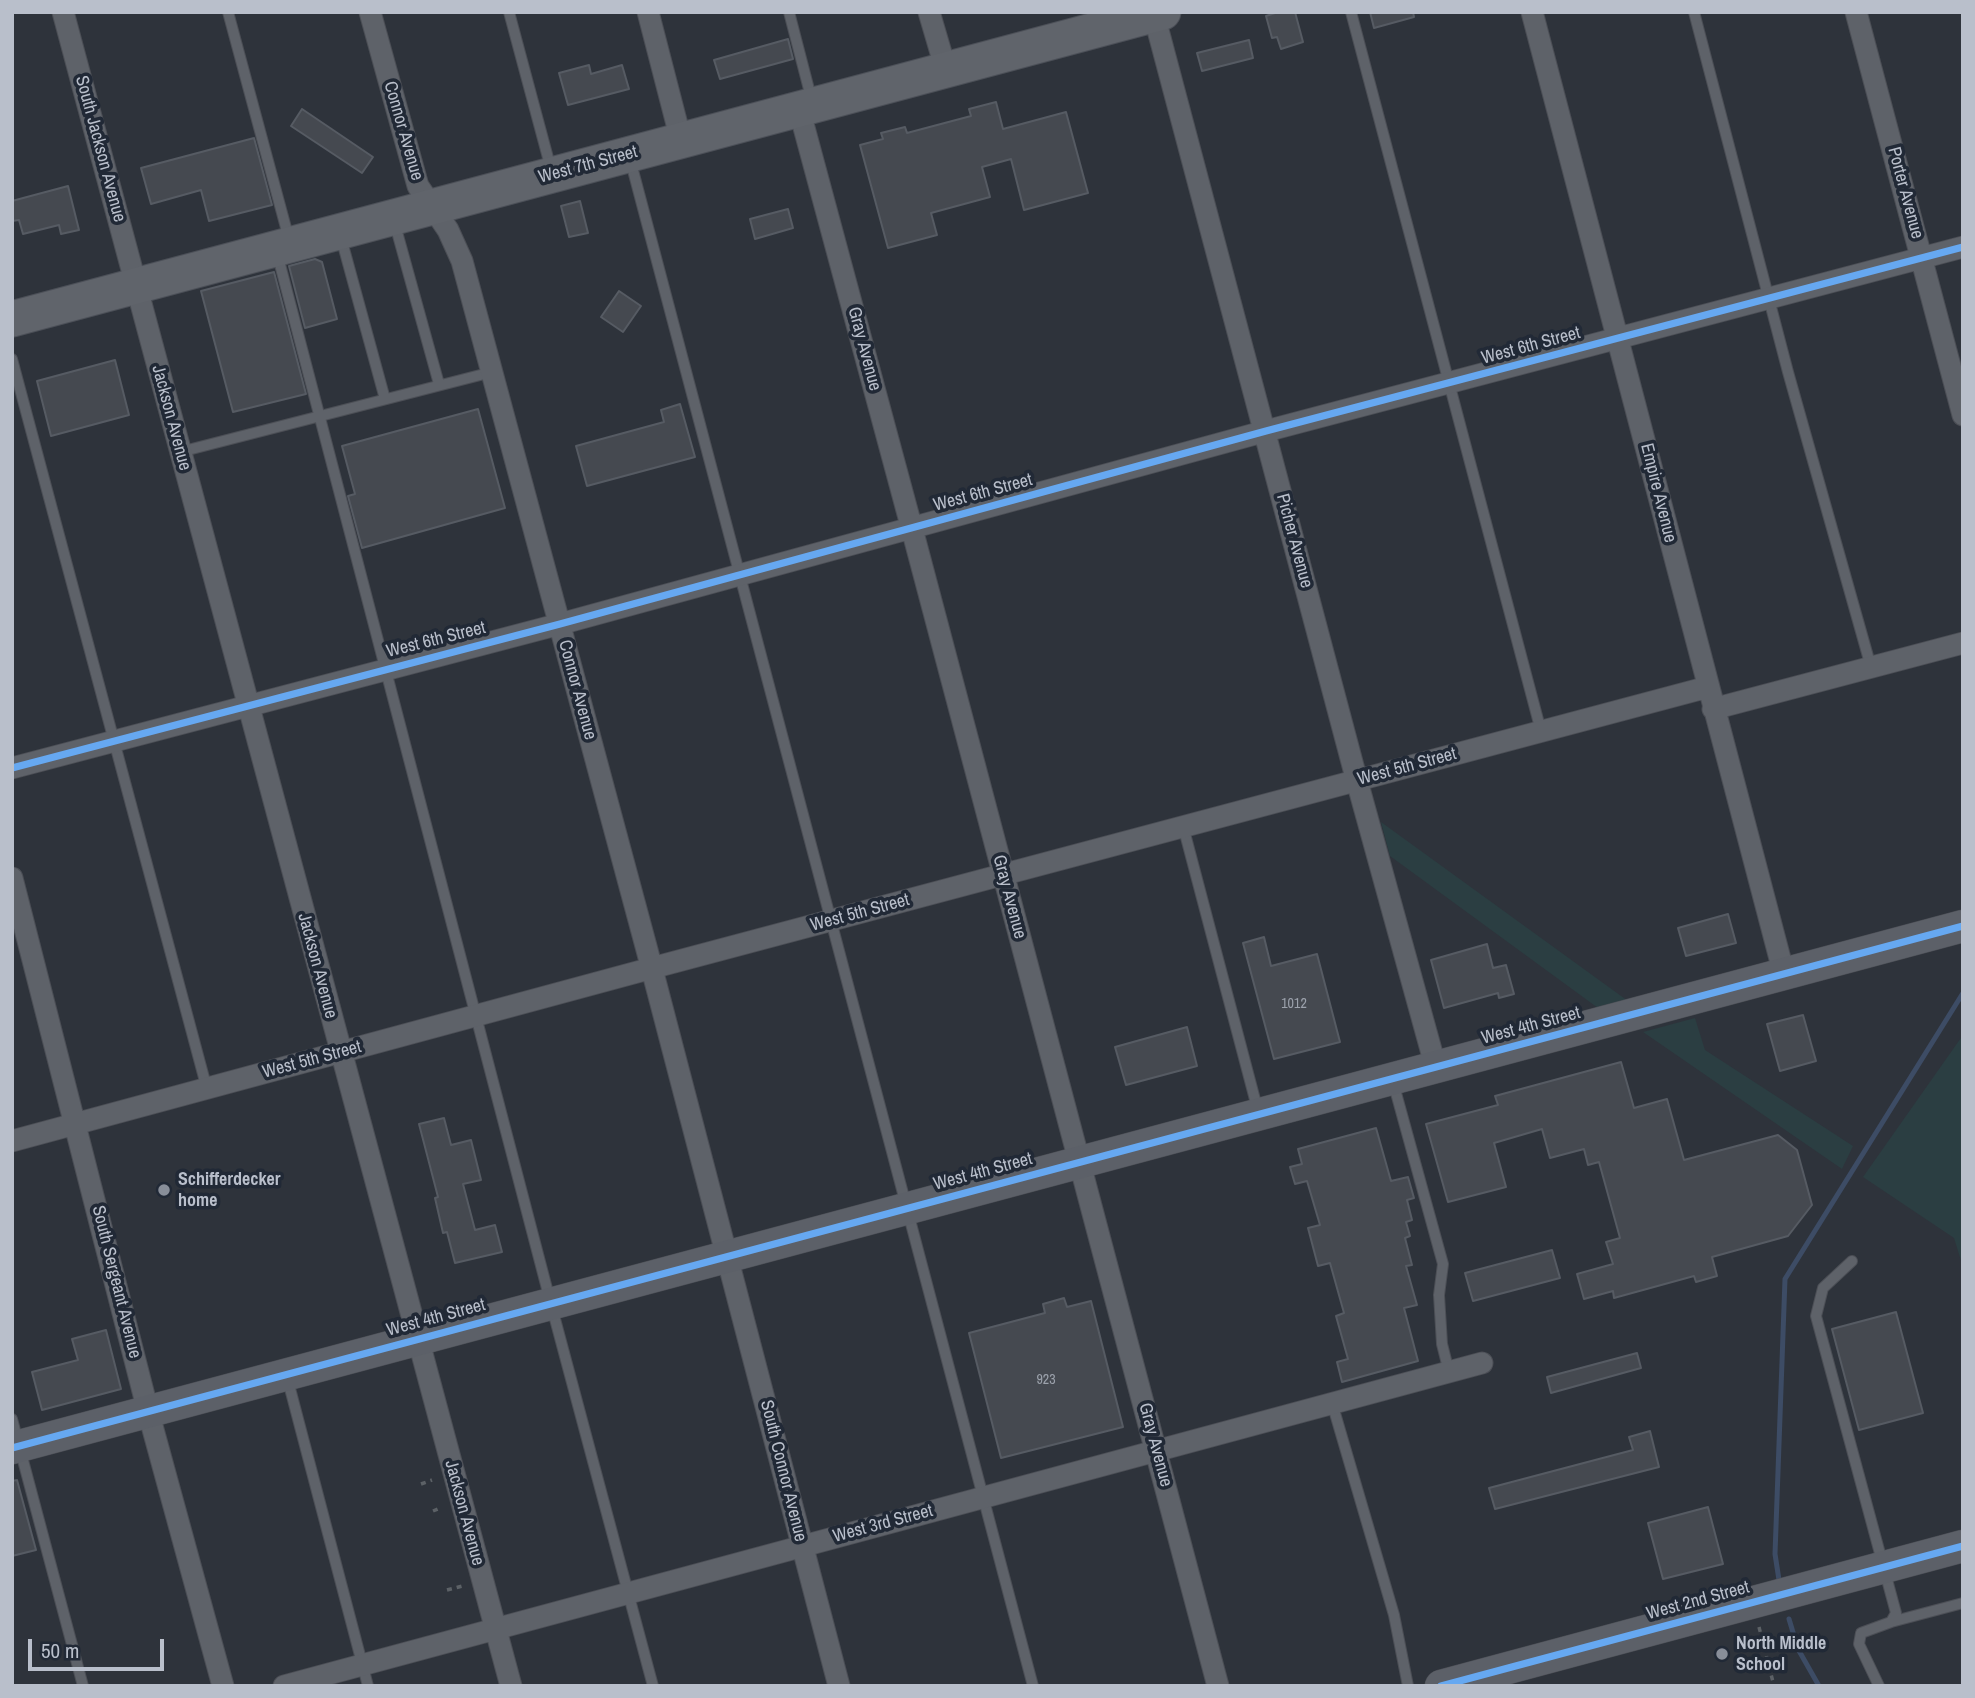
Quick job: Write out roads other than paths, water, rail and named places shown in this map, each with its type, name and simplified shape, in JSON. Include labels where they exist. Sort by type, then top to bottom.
[{"type":"main road","name":"West 7th Street","points":[[12,319],[946,71],[1073,30],[1158,13]]},
{"type":"street","name":"South Jackson Avenue","points":[[63,12],[136,286]]},
{"type":"street","name":"Connor Avenue","points":[[370,12],[418,186],[448,230],[462,261],[727,1256]]},
{"type":"street","points":[[648,12],[681,140]]},
{"type":"street","points":[[929,12],[946,71]]},
{"type":"street","name":"Empire Avenue","points":[[1532,12],[1784,974]]},
{"type":"street","name":"Porter Avenue","points":[[1856,12],[1963,415]]},
{"type":"street","name":"Picher Avenue","points":[[1158,13],[1357,780],[1436,1068]]},
{"type":"street","name":"Gray Avenue","points":[[806,107],[912,529],[1218,1686]]},
{"type":"street","name":"West 6th Street","points":[[12,768],[560,624],[1266,431],[1963,247]]},
{"type":"street","name":"Jackson Avenue","points":[[136,286],[511,1686]]},
{"type":"street","points":[[1713,709],[1963,643]]},
{"type":"street","name":"West 5th Street","points":[[12,1141],[1708,687]]},
{"type":"street","name":"South Sergeant Avenue","points":[[12,878],[148,1411],[223,1686]]},
{"type":"street","name":"West 4th Street","points":[[15,1438],[148,1411],[1963,926]]},
{"type":"street","name":"South Connor Avenue","points":[[727,1256],[839,1686]]},
{"type":"street","name":"West 3rd Street","points":[[284,1686],[1482,1363]]},
{"type":"street","name":"West 2nd Street","points":[[1441,1686],[1963,1546]]},
{"type":"lane","points":[[228,12],[320,417],[653,1686]]},
{"type":"lane","points":[[509,12],[552,175]]},
{"type":"lane","points":[[789,12],[806,107]]},
{"type":"lane","points":[[1351,12],[1541,731]]},
{"type":"lane","points":[[1694,12],[1769,299],[1871,667]]},
{"type":"lane","points":[[629,154],[1033,1686]]},
{"type":"lane","points":[[393,218],[439,384]]},
{"type":"lane","points":[[340,232],[385,399]]},
{"type":"lane","points":[[13,365],[116,741],[207,1089]]},
{"type":"lane","points":[[180,452],[492,372]]},
{"type":"lane","points":[[1183,826],[1259,1115]]},
{"type":"lane","points":[[1392,1079],[1443,1264],[1439,1295],[1442,1344],[1449,1372]]},
{"type":"lane","points":[[1853,1261],[1823,1288],[1816,1316],[1896,1613],[1891,1622]]},
{"type":"lane","points":[[286,1374],[369,1686]]},
{"type":"lane","points":[[1332,1403],[1394,1615],[1408,1686]]},
{"type":"lane","points":[[15,1438],[83,1686]]},
{"type":"lane","points":[[1879,1686],[1859,1644],[1861,1633],[1963,1603]]},
{"type":"waterway","points":[[1779,1580],[1775,1554],[1785,1279],[1963,993]]},
{"type":"waterway","points":[[1789,1619],[1798,1649],[1819,1686]]},
{"type":"place","name":"Schifferdecker home","points":[[164,1190]]},
{"type":"place","name":"North Middle School","points":[[1722,1654]]}]
